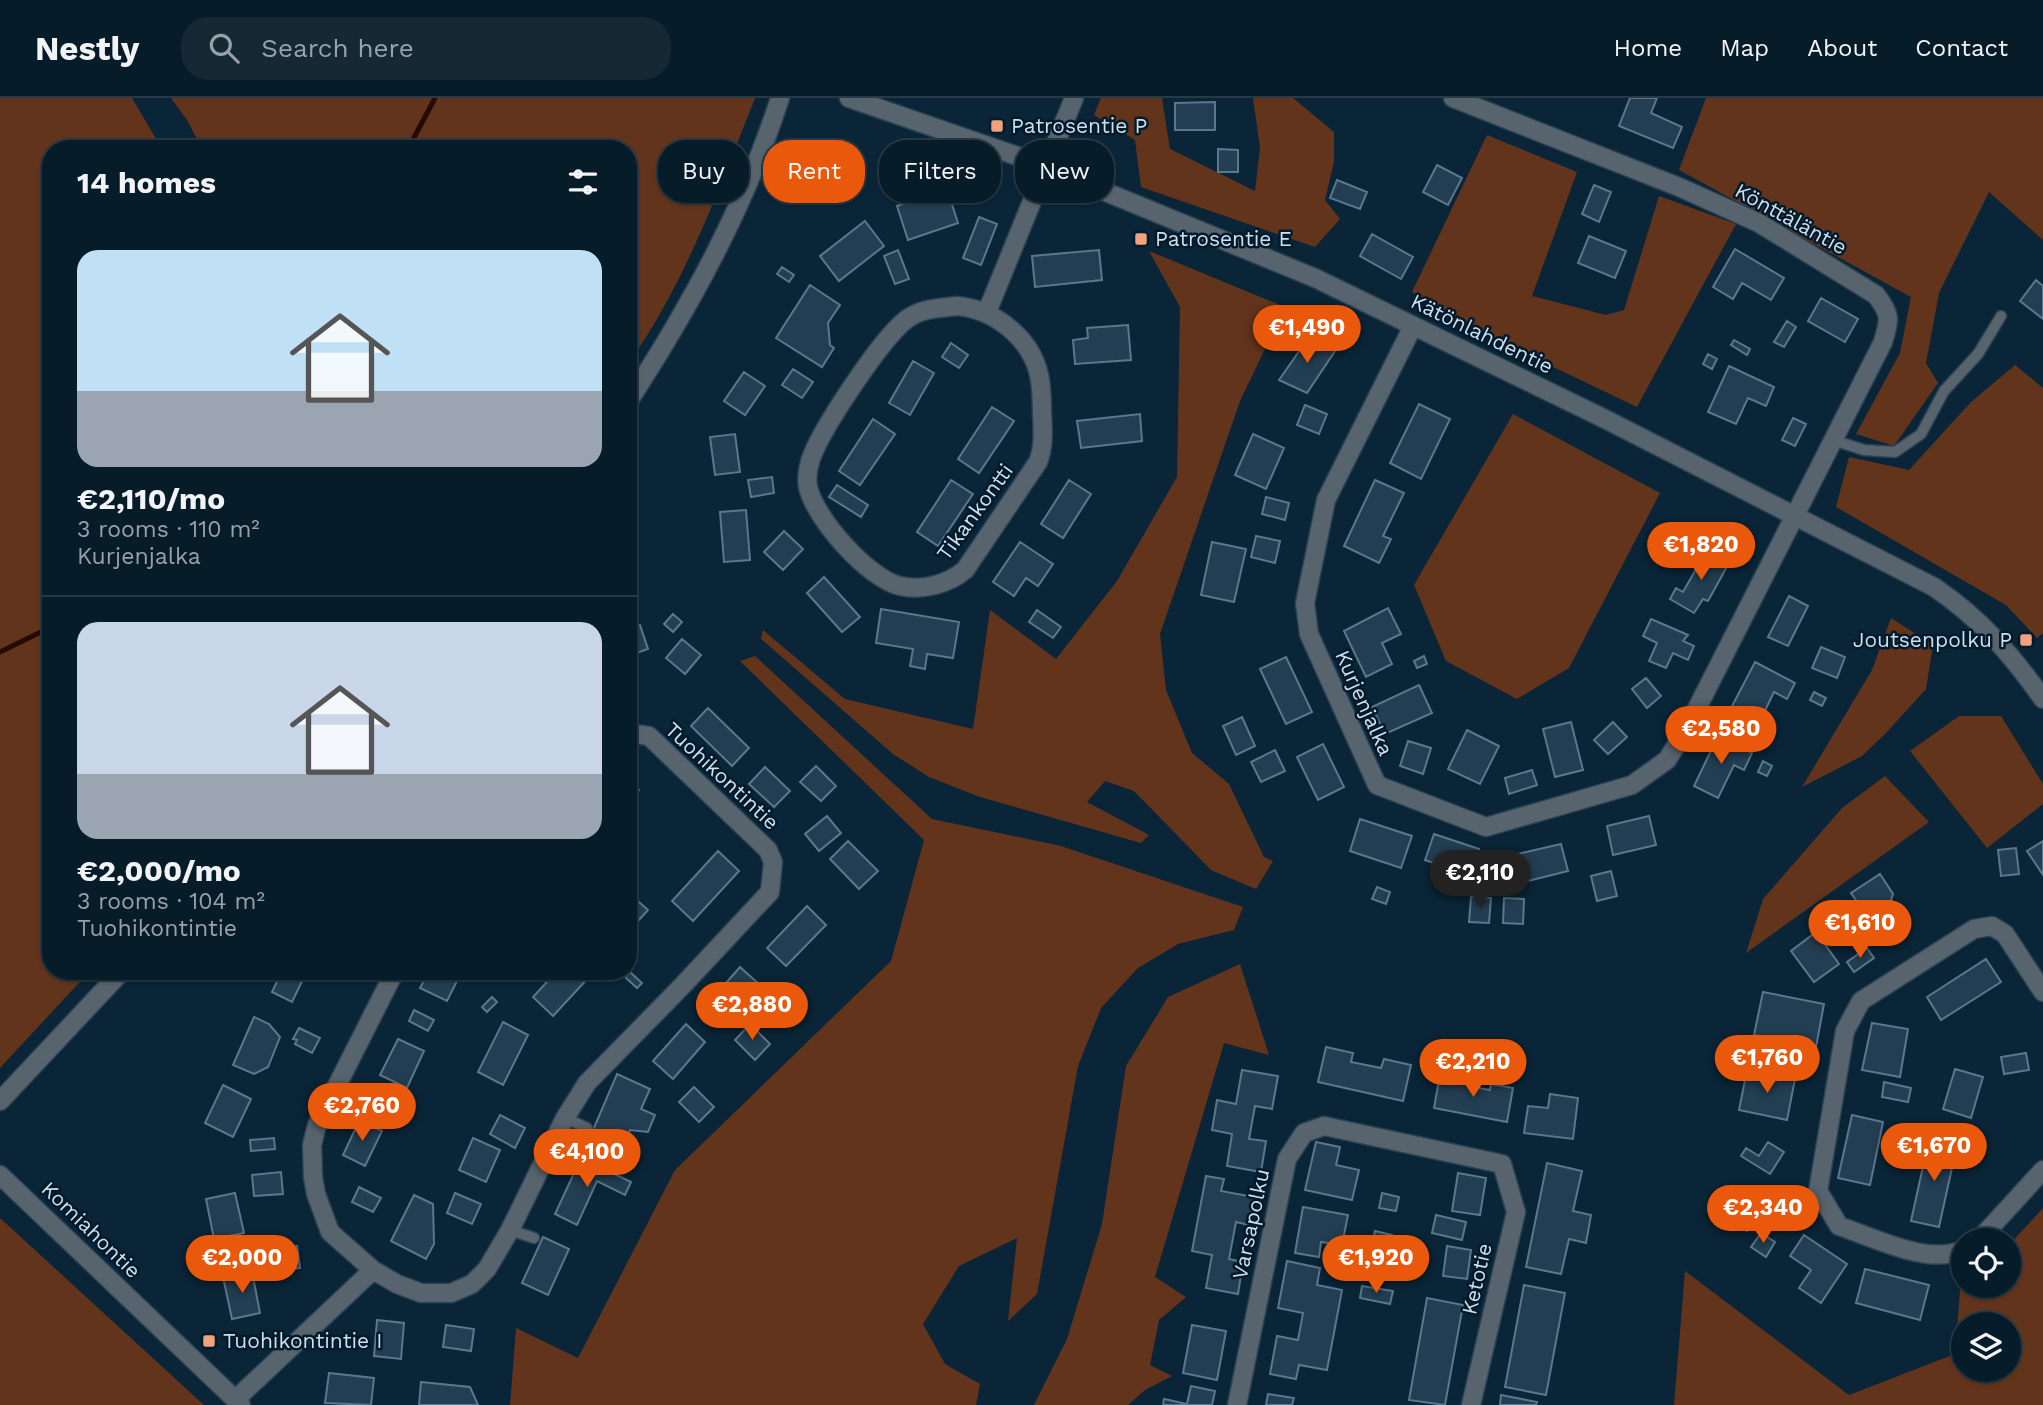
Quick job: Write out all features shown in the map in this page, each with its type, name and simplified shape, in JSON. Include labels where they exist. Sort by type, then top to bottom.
[{"type":"street","points":[[637,387],[689,303],[735,215],[763,150],[780,98]]},
{"type":"street","name":"Kätönlahdentie","points":[[849,98],[1015,155]]},
{"type":"street","points":[[1056,140],[1074,98]]},
{"type":"street","name":"Könttäläntie","points":[[1453,98],[1679,187],[1759,223],[1876,295],[1888,311],[1888,326],[1883,342],[1794,514]]},
{"type":"street","name":"Kätönlahdentie","points":[[1114,196],[1315,278],[1794,514],[1934,587],[1955,601],[2001,643],[2043,699]]},
{"type":"street","points":[[986,312],[1030,203]]},
{"type":"street","name":"Tikankontti","points":[[957,306],[986,312],[1018,338],[1039,374],[1043,451],[965,570],[953,580],[916,588],[901,587],[889,582],[836,538],[817,511],[808,488],[809,464],[813,451],[886,340],[909,317],[924,310],[957,306]]},
{"type":"street","name":"Kurjenjalka","points":[[1413,326],[1326,500],[1305,603],[1309,634],[1377,785],[1486,827],[1601,796],[1632,785],[1656,770],[1667,760],[1688,728],[1794,514]]},
{"type":"street","name":"Tuohikontintie","points":[[390,980],[317,1125],[312,1145],[316,1194],[330,1232],[373,1270],[397,1284],[421,1293],[452,1293],[472,1284],[487,1269],[510,1230],[565,1118],[587,1083],[770,892],[773,862],[768,850],[649,736],[637,734]]},
{"type":"street","points":[[1951,1255],[1923,1254],[1839,1226],[1818,1191],[1845,1031],[1861,1001],[1974,929],[1992,926],[2005,934],[2043,992]]},
{"type":"street","points":[[0,1101],[114,980]]},
{"type":"street","name":"Varsapolku","points":[[1237,1405],[1287,1159],[1304,1133],[1324,1126],[1502,1164]]},
{"type":"street","name":"Ketotie","points":[[1471,1405],[1516,1212],[1502,1164]]},
{"type":"street","points":[[1990,1228],[2043,1170]]},
{"type":"street","name":"Komiahontie","points":[[0,1175],[238,1402]]},
{"type":"street","points":[[238,1402],[373,1270]]},
{"type":"lane","points":[[1833,440],[1864,450],[1895,452],[1922,434],[1944,391],[1978,354],[2001,316]]},
{"type":"lane","points":[[565,1118],[587,1128]]},
{"type":"lane","points":[[550,1148],[573,1159]]},
{"type":"lane","points":[[510,1230],[534,1238]]},
{"type":"shaded area","points":[[0,98],[132,98],[157,140],[42,140],[42,980],[82,980],[0,1068]]},
{"type":"shaded area","points":[[171,98],[755,98],[738,140],[658,140],[658,203],[713,203],[684,269],[637,350],[637,140],[197,140]]},
{"type":"shaded area","points":[[1101,98],[1162,98],[1170,149],[1255,191],[1260,148],[1253,98],[1293,98],[1334,132],[1334,162],[1325,200],[1340,219],[1315,247],[1141,187],[1135,140],[1094,115]]},
{"type":"shaded area","points":[[1706,98],[2043,98],[2043,240],[1989,192],[1939,293],[1926,363],[1938,383],[1894,446],[1856,434],[1900,353],[1911,297],[1679,170]]},
{"type":"shaded area","points":[[1487,135],[1577,172],[1532,296],[1606,315],[1624,310],[1659,196],[1736,224],[1637,407],[1480,332],[1412,292]]},
{"type":"shaded area","points":[[1149,251],[1285,307],[1240,401],[1160,634],[1166,690],[1192,753],[1229,784],[1264,857],[1273,861],[1256,889],[1211,870],[1134,791],[1105,781],[1087,802],[1149,835],[1141,843],[980,797],[929,777],[893,754],[761,639],[763,630],[845,699],[973,729],[990,610],[1056,659],[1117,581],[1177,477],[1180,307]]},
{"type":"shaded area","points":[[2015,365],[2043,388],[2043,633],[2037,638],[2006,605],[1836,507],[1849,457],[1909,470],[1971,402]]},
{"type":"shaded area","points":[[1513,414],[1660,493],[1569,668],[1517,699],[1446,661],[1414,585]]},
{"type":"shaded area","points":[[1891,618],[1933,645],[1926,689],[1862,756],[1802,787],[1872,670]]},
{"type":"shaded area","points":[[755,656],[932,819],[1061,846],[1243,907],[1234,930],[1178,944],[1138,968],[1101,1008],[1078,1066],[1037,1294],[1008,1321],[1017,1238],[959,1266],[923,1324],[945,1364],[980,1384],[976,1405],[510,1405],[516,1328],[578,1358],[675,1170],[891,961],[924,840],[740,661]]},
{"type":"shaded area","points":[[1959,716],[2001,716],[2043,784],[2043,804],[1987,848],[1910,751]]},
{"type":"shaded area","points":[[1885,776],[1929,822],[1746,953],[1763,899],[1842,808]]},
{"type":"shaded area","points":[[1240,964],[1269,1055],[1224,1043],[1155,1277],[1186,1297],[1159,1320],[1150,1365],[1172,1376],[1145,1390],[1128,1405],[1034,1405],[1067,1339],[1102,1224],[1126,1066],[1168,997]]},
{"type":"shaded area","points":[[2043,1208],[2043,1405],[1674,1405],[1685,1271],[1849,1395],[1951,1356],[1951,1382],[2021,1382],[2021,1312],[1958,1312],[1959,1298],[2021,1298],[2021,1232]]},
{"type":"shaded area","points":[[0,1218],[204,1405],[0,1405]]},
{"type":"building","points":[[1630,98],[1657,98],[1651,113],[1682,127],[1673,148],[1619,126]]},
{"type":"building","points":[[1215,102],[1215,130],[1175,130],[1175,103]]},
{"type":"building","points":[[1218,149],[1238,150],[1238,172],[1218,172]]},
{"type":"building","points":[[1437,165],[1462,178],[1448,205],[1423,192]]},
{"type":"building","points":[[1337,180],[1367,192],[1360,209],[1330,198]]},
{"type":"building","points":[[1594,185],[1611,192],[1599,222],[1582,214]]},
{"type":"building","points":[[906,203],[952,203],[958,223],[908,240],[897,206]]},
{"type":"building","points":[[979,217],[997,224],[981,265],[963,258]]},
{"type":"building","points":[[865,221],[884,246],[839,281],[820,256]]},
{"type":"building","points":[[1372,234],[1413,257],[1401,279],[1360,256]]},
{"type":"building","points":[[1589,236],[1626,251],[1615,278],[1578,263]]},
{"type":"building","points":[[1735,249],[1784,278],[1771,300],[1742,283],[1733,299],[1713,287]]},
{"type":"building","points":[[898,250],[909,279],[895,284],[884,256]]},
{"type":"building","points":[[1099,250],[1102,280],[1035,287],[1032,256]]},
{"type":"building","points":[[782,267],[794,275],[789,282],[777,274]]},
{"type":"building","points":[[2036,280],[2043,286],[2043,319],[2020,301]]},
{"type":"building","points":[[810,285],[840,305],[828,323],[830,345],[834,348],[822,367],[776,338]]},
{"type":"building","points":[[1821,298],[1858,319],[1845,342],[1808,321]]},
{"type":"building","points":[[1787,321],[1796,327],[1784,347],[1774,342]]},
{"type":"building","points":[[1128,325],[1131,360],[1075,364],[1073,340],[1088,338],[1087,328]]},
{"type":"building","points":[[1309,337],[1335,351],[1307,393],[1279,380]]},
{"type":"building","points":[[1734,340],[1750,349],[1747,355],[1731,345]]},
{"type":"building","points":[[951,343],[968,355],[959,368],[942,357]]},
{"type":"building","points":[[1708,354],[1717,359],[1712,369],[1703,364]]},
{"type":"building","points":[[913,361],[934,373],[910,415],[889,403]]},
{"type":"building","points":[[1729,366],[1774,387],[1766,406],[1748,398],[1736,424],[1708,412]]},
{"type":"building","points":[[793,369],[813,382],[802,398],[782,385]]},
{"type":"building","points":[[744,372],[765,386],[745,415],[724,401]]},
{"type":"building","points":[[1419,404],[1450,419],[1421,479],[1390,463]]},
{"type":"building","points":[[1305,405],[1327,414],[1319,434],[1297,425]]},
{"type":"building","points":[[992,407],[1014,421],[979,473],[958,459]]},
{"type":"building","points":[[1140,414],[1142,441],[1081,448],[1077,421]]},
{"type":"building","points":[[1793,418],[1806,424],[1795,446],[1782,440]]},
{"type":"building","points":[[873,419],[895,434],[860,485],[839,471]]},
{"type":"building","points":[[735,434],[740,472],[715,475],[710,437]]},
{"type":"building","points":[[1253,434],[1284,448],[1266,489],[1235,475]]},
{"type":"building","points":[[772,477],[774,493],[751,497],[748,480]]},
{"type":"building","points":[[951,480],[973,494],[938,546],[917,532]]},
{"type":"building","points":[[1069,480],[1091,494],[1063,538],[1041,524]]},
{"type":"building","points":[[1375,480],[1404,493],[1383,536],[1391,539],[1379,563],[1344,546]]},
{"type":"building","points":[[837,485],[868,505],[861,517],[829,497]]},
{"type":"building","points":[[1266,497],[1289,503],[1285,520],[1262,514]]},
{"type":"building","points":[[746,510],[750,560],[724,562],[720,512]]},
{"type":"building","points":[[1679,526],[1689,531],[1685,538],[1675,533]]},
{"type":"building","points":[[784,531],[803,549],[783,570],[764,552]]},
{"type":"building","points":[[1256,536],[1280,541],[1275,563],[1251,557]]},
{"type":"building","points":[[1020,542],[1053,564],[1038,586],[1026,578],[1014,596],[993,582]]},
{"type":"building","points":[[1212,542],[1246,549],[1234,602],[1201,595]]},
{"type":"building","points":[[1707,550],[1729,563],[1708,601],[1703,599],[1694,613],[1670,599],[1676,588],[1683,592]]},
{"type":"building","points":[[824,577],[860,617],[842,632],[807,593]]},
{"type":"building","points":[[1789,596],[1808,606],[1788,646],[1768,637]]},
{"type":"building","points":[[1388,608],[1401,634],[1382,643],[1392,664],[1366,677],[1344,631]]},
{"type":"building","points":[[881,609],[959,622],[953,658],[927,654],[925,669],[910,666],[913,649],[876,643]]},
{"type":"building","points":[[1037,610],[1061,627],[1053,638],[1029,622]]},
{"type":"building","points":[[673,614],[682,622],[673,632],[664,624]]},
{"type":"building","points":[[1651,619],[1688,635],[1683,641],[1694,646],[1688,660],[1673,653],[1666,668],[1649,661],[1657,643],[1643,636]]},
{"type":"building","points":[[640,625],[648,649],[637,653],[637,626]]},
{"type":"building","points":[[682,639],[701,655],[685,674],[666,658]]},
{"type":"building","points":[[1821,647],[1845,657],[1837,678],[1812,668]]},
{"type":"building","points":[[1424,656],[1427,664],[1417,668],[1414,661]]},
{"type":"building","points":[[1286,657],[1312,712],[1286,724],[1260,669]]},
{"type":"building","points":[[1755,662],[1795,683],[1787,699],[1774,692],[1758,725],[1730,710]]},
{"type":"building","points":[[1646,678],[1661,696],[1647,708],[1632,689]]},
{"type":"building","points":[[1419,685],[1432,713],[1385,734],[1372,707]]},
{"type":"building","points":[[1814,692],[1826,698],[1822,706],[1810,700]]},
{"type":"building","points":[[708,708],[749,748],[732,766],[691,726]]},
{"type":"building","points":[[1242,717],[1255,746],[1236,755],[1223,726]]},
{"type":"building","points":[[1571,722],[1583,770],[1555,777],[1543,729]]},
{"type":"building","points":[[1613,722],[1627,737],[1608,754],[1594,740]]},
{"type":"building","points":[[1467,730],[1499,746],[1480,784],[1448,769]]},
{"type":"building","points":[[1718,736],[1752,753],[1744,770],[1734,765],[1718,798],[1694,786]]},
{"type":"building","points":[[1408,741],[1431,748],[1423,774],[1400,766]]},
{"type":"building","points":[[1323,744],[1344,787],[1318,800],[1297,757]]},
{"type":"building","points":[[1275,750],[1285,771],[1261,782],[1251,762]]},
{"type":"building","points":[[1763,761],[1772,766],[1767,776],[1758,772]]},
{"type":"building","points":[[816,766],[836,786],[821,801],[800,782]]},
{"type":"building","points":[[765,767],[790,791],[774,807],[749,784]]},
{"type":"building","points":[[1532,770],[1537,785],[1509,794],[1505,778]]},
{"type":"building","points":[[827,816],[841,833],[819,851],[805,834]]},
{"type":"building","points":[[1649,816],[1656,845],[1613,855],[1607,826]]},
{"type":"building","points":[[1360,819],[1412,836],[1401,868],[1350,851]]},
{"type":"building","points":[[1434,834],[1479,849],[1470,875],[1425,860]]},
{"type":"building","points":[[848,841],[878,871],[859,889],[830,859]]},
{"type":"building","points":[[2043,841],[2043,875],[2027,851]]},
{"type":"building","points":[[1561,844],[1568,871],[1524,882],[1517,854]]},
{"type":"building","points":[[2016,848],[2019,874],[2001,876],[1998,850]]},
{"type":"building","points":[[718,851],[739,871],[693,921],[672,901]]},
{"type":"building","points":[[1611,871],[1617,896],[1597,901],[1591,876]]},
{"type":"building","points":[[1880,874],[1893,894],[1891,900],[1902,917],[1896,921],[1903,932],[1886,944],[1851,893]]},
{"type":"building","points":[[1377,887],[1390,892],[1386,904],[1372,899]]},
{"type":"building","points":[[1471,897],[1491,898],[1489,923],[1469,922]]},
{"type":"building","points":[[1504,898],[1524,899],[1523,924],[1503,923]]},
{"type":"building","points":[[637,900],[648,910],[637,922]]},
{"type":"building","points":[[807,906],[826,925],[786,966],[767,948]]},
{"type":"building","points":[[1816,932],[1839,964],[1814,982],[1791,951]]},
{"type":"building","points":[[1867,948],[1874,958],[1854,972],[1847,962]]},
{"type":"building","points":[[1986,959],[2001,982],[1941,1020],[1927,997]]},
{"type":"building","points":[[740,967],[760,985],[733,1015],[713,998]]},
{"type":"building","points":[[637,978],[642,983],[637,988],[628,980]]},
{"type":"building","points":[[278,980],[303,980],[292,1002],[272,992]]},
{"type":"building","points":[[424,980],[458,980],[447,1001],[420,988]]},
{"type":"building","points":[[549,980],[586,980],[553,1016],[533,997]]},
{"type":"building","points":[[1763,992],[1824,1004],[1816,1047],[1754,1035]]},
{"type":"building","points":[[492,997],[497,1002],[487,1012],[482,1007]]},
{"type":"building","points":[[414,1010],[434,1020],[428,1031],[409,1021]]},
{"type":"building","points":[[254,1017],[269,1024],[280,1037],[268,1067],[254,1074],[233,1065]]},
{"type":"building","points":[[503,1022],[528,1035],[503,1085],[478,1072]]},
{"type":"building","points":[[1872,1023],[1908,1029],[1900,1077],[1862,1070]]},
{"type":"building","points":[[686,1024],[705,1042],[673,1079],[653,1061]]},
{"type":"building","points":[[750,1024],[770,1044],[755,1060],[735,1040]]},
{"type":"building","points":[[299,1028],[320,1038],[312,1053],[295,1044],[297,1040],[293,1039]]},
{"type":"building","points":[[398,1039],[424,1051],[407,1088],[380,1075]]},
{"type":"building","points":[[1326,1047],[1353,1053],[1351,1062],[1381,1068],[1384,1059],[1411,1065],[1403,1101],[1318,1082]]},
{"type":"building","points":[[1806,1049],[1814,1051],[1811,1064],[1803,1063]]},
{"type":"building","points":[[2026,1053],[2029,1070],[2004,1074],[2001,1057]]},
{"type":"building","points":[[1955,1069],[1983,1077],[1971,1118],[1943,1109]]},
{"type":"building","points":[[1242,1070],[1278,1076],[1272,1109],[1255,1106],[1249,1139],[1266,1141],[1261,1172],[1227,1166],[1232,1134],[1212,1130],[1217,1100],[1236,1104]]},
{"type":"building","points":[[1747,1070],[1795,1079],[1787,1120],[1739,1110]]},
{"type":"building","points":[[617,1074],[650,1089],[641,1109],[655,1115],[648,1132],[630,1130],[615,1164],[584,1151]]},
{"type":"building","points":[[1440,1074],[1469,1079],[1468,1086],[1490,1090],[1491,1084],[1513,1088],[1507,1122],[1434,1108]]},
{"type":"building","points":[[1884,1082],[1911,1088],[1908,1102],[1882,1097]]},
{"type":"building","points":[[223,1085],[251,1099],[233,1137],[205,1123]]},
{"type":"building","points":[[694,1087],[714,1107],[699,1122],[679,1102]]},
{"type":"building","points":[[383,1091],[405,1102],[403,1106],[411,1109],[405,1120],[375,1105]]},
{"type":"building","points":[[1550,1094],[1578,1098],[1573,1139],[1524,1133],[1528,1106],[1548,1108]]},
{"type":"building","points":[[500,1115],[525,1128],[515,1148],[490,1134]]},
{"type":"building","points":[[1852,1115],[1883,1122],[1870,1185],[1838,1178]]},
{"type":"building","points":[[359,1121],[382,1131],[365,1166],[343,1155]]},
{"type":"building","points":[[274,1138],[275,1149],[251,1151],[250,1140]]},
{"type":"building","points":[[473,1138],[500,1150],[486,1182],[459,1170]]},
{"type":"building","points":[[1929,1139],[1957,1145],[1939,1227],[1911,1221]]},
{"type":"building","points":[[1316,1142],[1340,1147],[1336,1165],[1359,1170],[1352,1200],[1305,1190]]},
{"type":"building","points":[[1768,1142],[1784,1152],[1770,1174],[1741,1156],[1746,1148],[1759,1156]]},
{"type":"building","points":[[581,1158],[631,1182],[625,1195],[597,1181],[577,1225],[555,1214]]},
{"type":"building","points":[[1547,1163],[1582,1171],[1573,1211],[1591,1215],[1586,1243],[1569,1239],[1561,1274],[1526,1267]]},
{"type":"building","points":[[281,1172],[283,1194],[254,1196],[252,1175]]},
{"type":"building","points":[[1458,1173],[1486,1178],[1480,1215],[1452,1211]]},
{"type":"building","points":[[1206,1176],[1224,1179],[1221,1191],[1254,1197],[1249,1225],[1236,1222],[1229,1259],[1243,1262],[1238,1294],[1206,1288],[1212,1255],[1192,1251]]},
{"type":"building","points":[[1726,1186],[1761,1210],[1747,1231],[1712,1207]]},
{"type":"building","points":[[359,1187],[381,1198],[373,1212],[352,1202]]},
{"type":"building","points":[[235,1193],[244,1233],[214,1239],[206,1199]]},
{"type":"building","points":[[455,1193],[481,1204],[472,1224],[447,1213]]},
{"type":"building","points":[[1382,1193],[1399,1197],[1396,1211],[1379,1208]]},
{"type":"building","points":[[414,1195],[433,1204],[434,1244],[426,1259],[391,1241]]},
{"type":"building","points":[[1303,1207],[1348,1215],[1342,1245],[1321,1242],[1319,1257],[1295,1253]]},
{"type":"building","points":[[1436,1215],[1466,1222],[1462,1240],[1432,1233]]},
{"type":"building","points":[[1375,1231],[1392,1235],[1389,1249],[1372,1246]]},
{"type":"building","points":[[1761,1233],[1775,1242],[1766,1257],[1751,1247]]},
{"type":"building","points":[[1804,1235],[1847,1264],[1821,1303],[1799,1288],[1811,1270],[1790,1256]]},
{"type":"building","points":[[543,1237],[569,1249],[548,1295],[522,1283]]},
{"type":"building","points":[[297,1246],[300,1268],[272,1272],[269,1251]]},
{"type":"building","points":[[1447,1246],[1471,1250],[1467,1279],[1443,1276]]},
{"type":"building","points":[[1287,1261],[1320,1268],[1317,1285],[1342,1290],[1327,1370],[1299,1365],[1296,1379],[1270,1374],[1277,1336],[1298,1340],[1303,1313],[1278,1308]]},
{"type":"building","points":[[1865,1269],[1929,1285],[1920,1320],[1856,1303]]},
{"type":"building","points":[[252,1271],[260,1313],[232,1319],[223,1277]]},
{"type":"building","points":[[1524,1285],[1565,1293],[1546,1395],[1505,1387]]},
{"type":"building","points":[[1362,1286],[1393,1291],[1390,1304],[1360,1298]]},
{"type":"building","points":[[1427,1298],[1463,1305],[1445,1405],[1409,1400]]},
{"type":"building","points":[[377,1320],[404,1323],[401,1359],[374,1356]]},
{"type":"building","points":[[446,1325],[474,1329],[471,1351],[443,1347]]},
{"type":"building","points":[[1192,1325],[1226,1331],[1217,1380],[1183,1373]]},
{"type":"building","points":[[329,1373],[374,1378],[371,1405],[325,1403]]},
{"type":"building","points":[[421,1382],[470,1387],[478,1405],[419,1405]]},
{"type":"building","points":[[1191,1386],[1215,1391],[1212,1405],[1163,1405],[1164,1399],[1187,1404]]},
{"type":"building","points":[[1268,1394],[1294,1398],[1292,1405],[1266,1405]]},
{"type":"building","points":[[1501,1395],[1537,1402],[1536,1405],[1500,1405]]},
{"type":"waterway","points":[[413,140],[435,98]]},
{"type":"waterway","points":[[0,652],[42,631]]},
{"type":"place","name":"Patrosentie P","points":[[997,126]]},
{"type":"place","name":"Patrosentie E","points":[[1141,239]]},
{"type":"place","name":"Joutsenpolku P","points":[[2026,640]]},
{"type":"place","name":"Tuohikontintie I","points":[[209,1341]]}]
